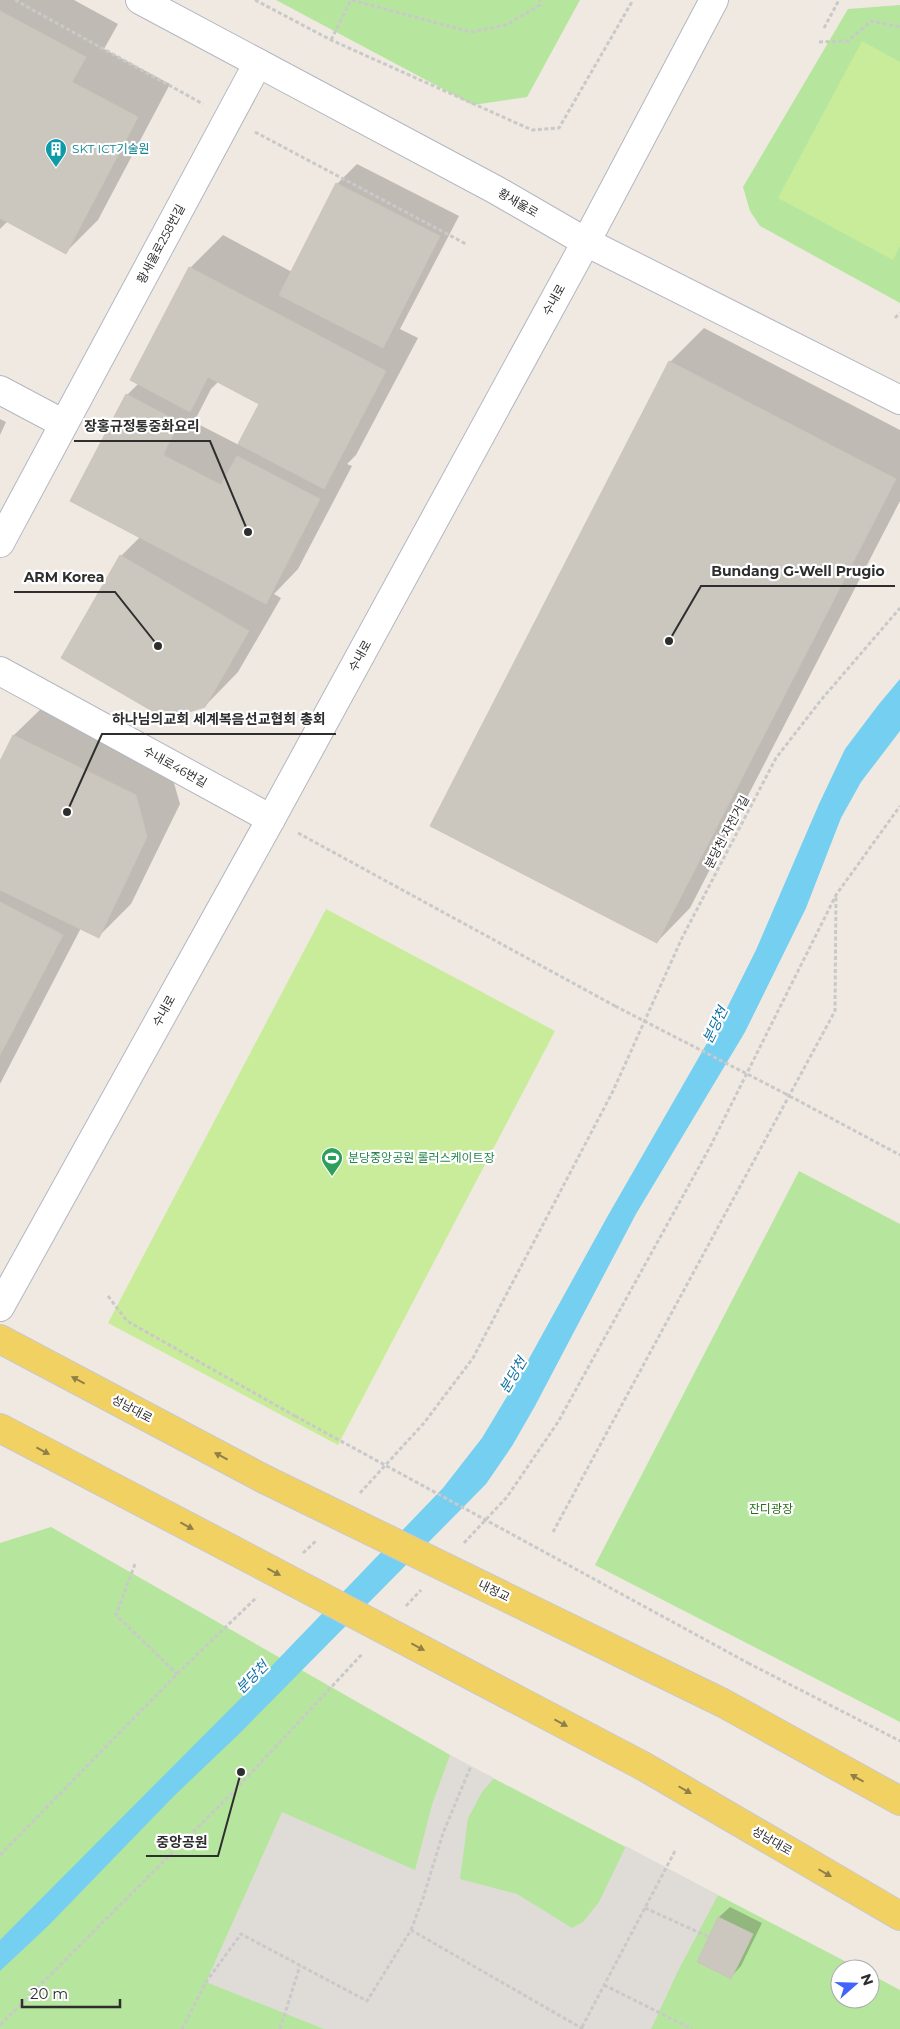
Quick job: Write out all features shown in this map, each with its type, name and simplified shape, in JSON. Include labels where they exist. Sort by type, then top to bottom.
[{"type":"main road","name":"황새울로","points":[[140,0],[496,190],[586,242],[900,400]]},
{"type":"main road","name":"수내로","points":[[0,1307],[271,819],[586,242],[714,1]]},
{"type":"main road","name":"황새울로258번길","points":[[0,543],[258,63]]},
{"type":"main road","points":[[0,390],[64,424]]},
{"type":"main road","name":"수내로46번길","points":[[0,671],[271,819]]},
{"type":"main road","name":"성남대로","points":[[0,1339],[264,1479]]},
{"type":"main road","name":"성남대로","points":[[0,1428],[643,1766],[900,1916]]},
{"type":"main road","name":"내정교","points":[[264,1479],[723,1703],[900,1801]]},
{"type":"path","points":[[255,0],[331,40],[532,130],[559,128],[632,0]]},
{"type":"path","points":[[331,40],[351,0],[471,32],[506,25],[540,5],[540,0]]},
{"type":"path","points":[[824,28],[839,0]]},
{"type":"path","points":[[818,42],[848,41],[871,21],[900,27]]},
{"type":"path","points":[[895,318],[900,313]]},
{"type":"path","name":"분당천 자전거길","points":[[613,1091],[682,938],[776,758],[821,700],[900,608]]},
{"type":"path","points":[[710,1147],[836,895],[900,806]]},
{"type":"path","points":[[271,819],[615,1006],[900,1155]]},
{"type":"path","points":[[553,1532],[835,1011],[836,895]]},
{"type":"path","points":[[108,1296],[127,1321],[295,1416],[748,1662],[900,1741]]},
{"type":"path","points":[[135,1564],[116,1615],[177,1674]]},
{"type":"path","points":[[182,2029],[206,1982],[241,1934],[367,2001],[411,1930],[423,1898],[442,1833],[471,1766]]},
{"type":"path","points":[[411,1930],[582,2028],[675,1851]]},
{"type":"path","points":[[645,1908],[708,1937]]},
{"type":"path","points":[[280,2029],[300,1966]]},
{"type":"path","points":[[604,1985],[692,2029]]},
{"type":"green space","points":[[276,0],[580,0],[527,97],[473,105]]},
{"type":"green space","points":[[900,5],[900,303],[760,226],[750,211],[743,187],[848,9]]},
{"type":"green space","points":[[862,41],[900,62],[900,246],[893,260],[778,198]]},
{"type":"green space","name":"분당중앙공원 롤러스케이트장","points":[[326,909],[555,1031],[338,1445],[108,1323]]},
{"type":"green space","name":"잔디광장","points":[[799,1171],[900,1224],[900,1722],[595,1565]]},
{"type":"green space","points":[[51,1527],[466,1764],[841,1959],[830,1959],[830,2009],[880,2009],[880,1979],[900,1990],[900,2029],[0,2029],[0,1543]]},
{"type":"shaded area","points":[[450,1755],[494,1778],[482,1792],[468,1818],[460,1879],[517,1894],[572,1928],[583,1922],[599,1902],[626,1846],[718,1895],[678,1971],[651,2029],[324,2029],[206,1982],[282,1812],[415,1870],[432,1805]]},
{"type":"water","points":[[900,679],[900,731],[861,782],[841,818],[806,908],[745,1032],[636,1214],[535,1406],[512,1446],[486,1484],[240,1733],[174,1796],[48,1926],[0,1971],[0,1940],[237,1702],[443,1488],[482,1438],[520,1375],[606,1219],[726,1010],[756,950],[819,804],[845,749]]},
{"type":"building","name":"SKT ICT기술원","points":[[0,11],[86,57],[72,82],[138,117],[66,254],[0,218]]},
{"type":"building","points":[[336,183],[440,236],[383,348],[279,295]]},
{"type":"building","points":[[189,267],[386,371],[324,489],[238,444],[259,404],[208,377],[190,412],[130,380]]},
{"type":"building","points":[[669,361],[896,479],[657,943],[430,826]]},
{"type":"building","points":[[126,394],[179,422],[163,455],[221,485],[237,456],[320,499],[266,604],[70,501]]},
{"type":"building","points":[[120,555],[249,631],[205,707],[166,719],[61,658]]},
{"type":"building","points":[[13,735],[136,795],[147,837],[99,938],[0,890],[0,761]]},
{"type":"building","points":[[0,902],[63,935],[0,1055]]},
{"type":"building","points":[[718,1917],[753,1934],[731,1979],[697,1962]]},
{"type":"place","name":"SKT ICT기술원","points":[[56,168]]},
{"type":"place","name":"장홍규정통중화요리","points":[[248,532]]},
{"type":"place","name":"Bundang G-Well Prugio","points":[[669,641]]},
{"type":"place","name":"ARM Korea","points":[[158,646]]},
{"type":"place","name":"하나님의교회 세계복음선교협회 총회","points":[[67,812]]},
{"type":"place","name":"분당중앙공원 롤러스케이트장","points":[[332,1177]]},
{"type":"place","name":"중앙공원","points":[[241,1772]]},
{"type":"water label","name":"분당천","points":[[715,1025]]},
{"type":"water label","name":"분당천","points":[[513,1375]]},
{"type":"water label","name":"분당천","points":[[252,1677]]}]
